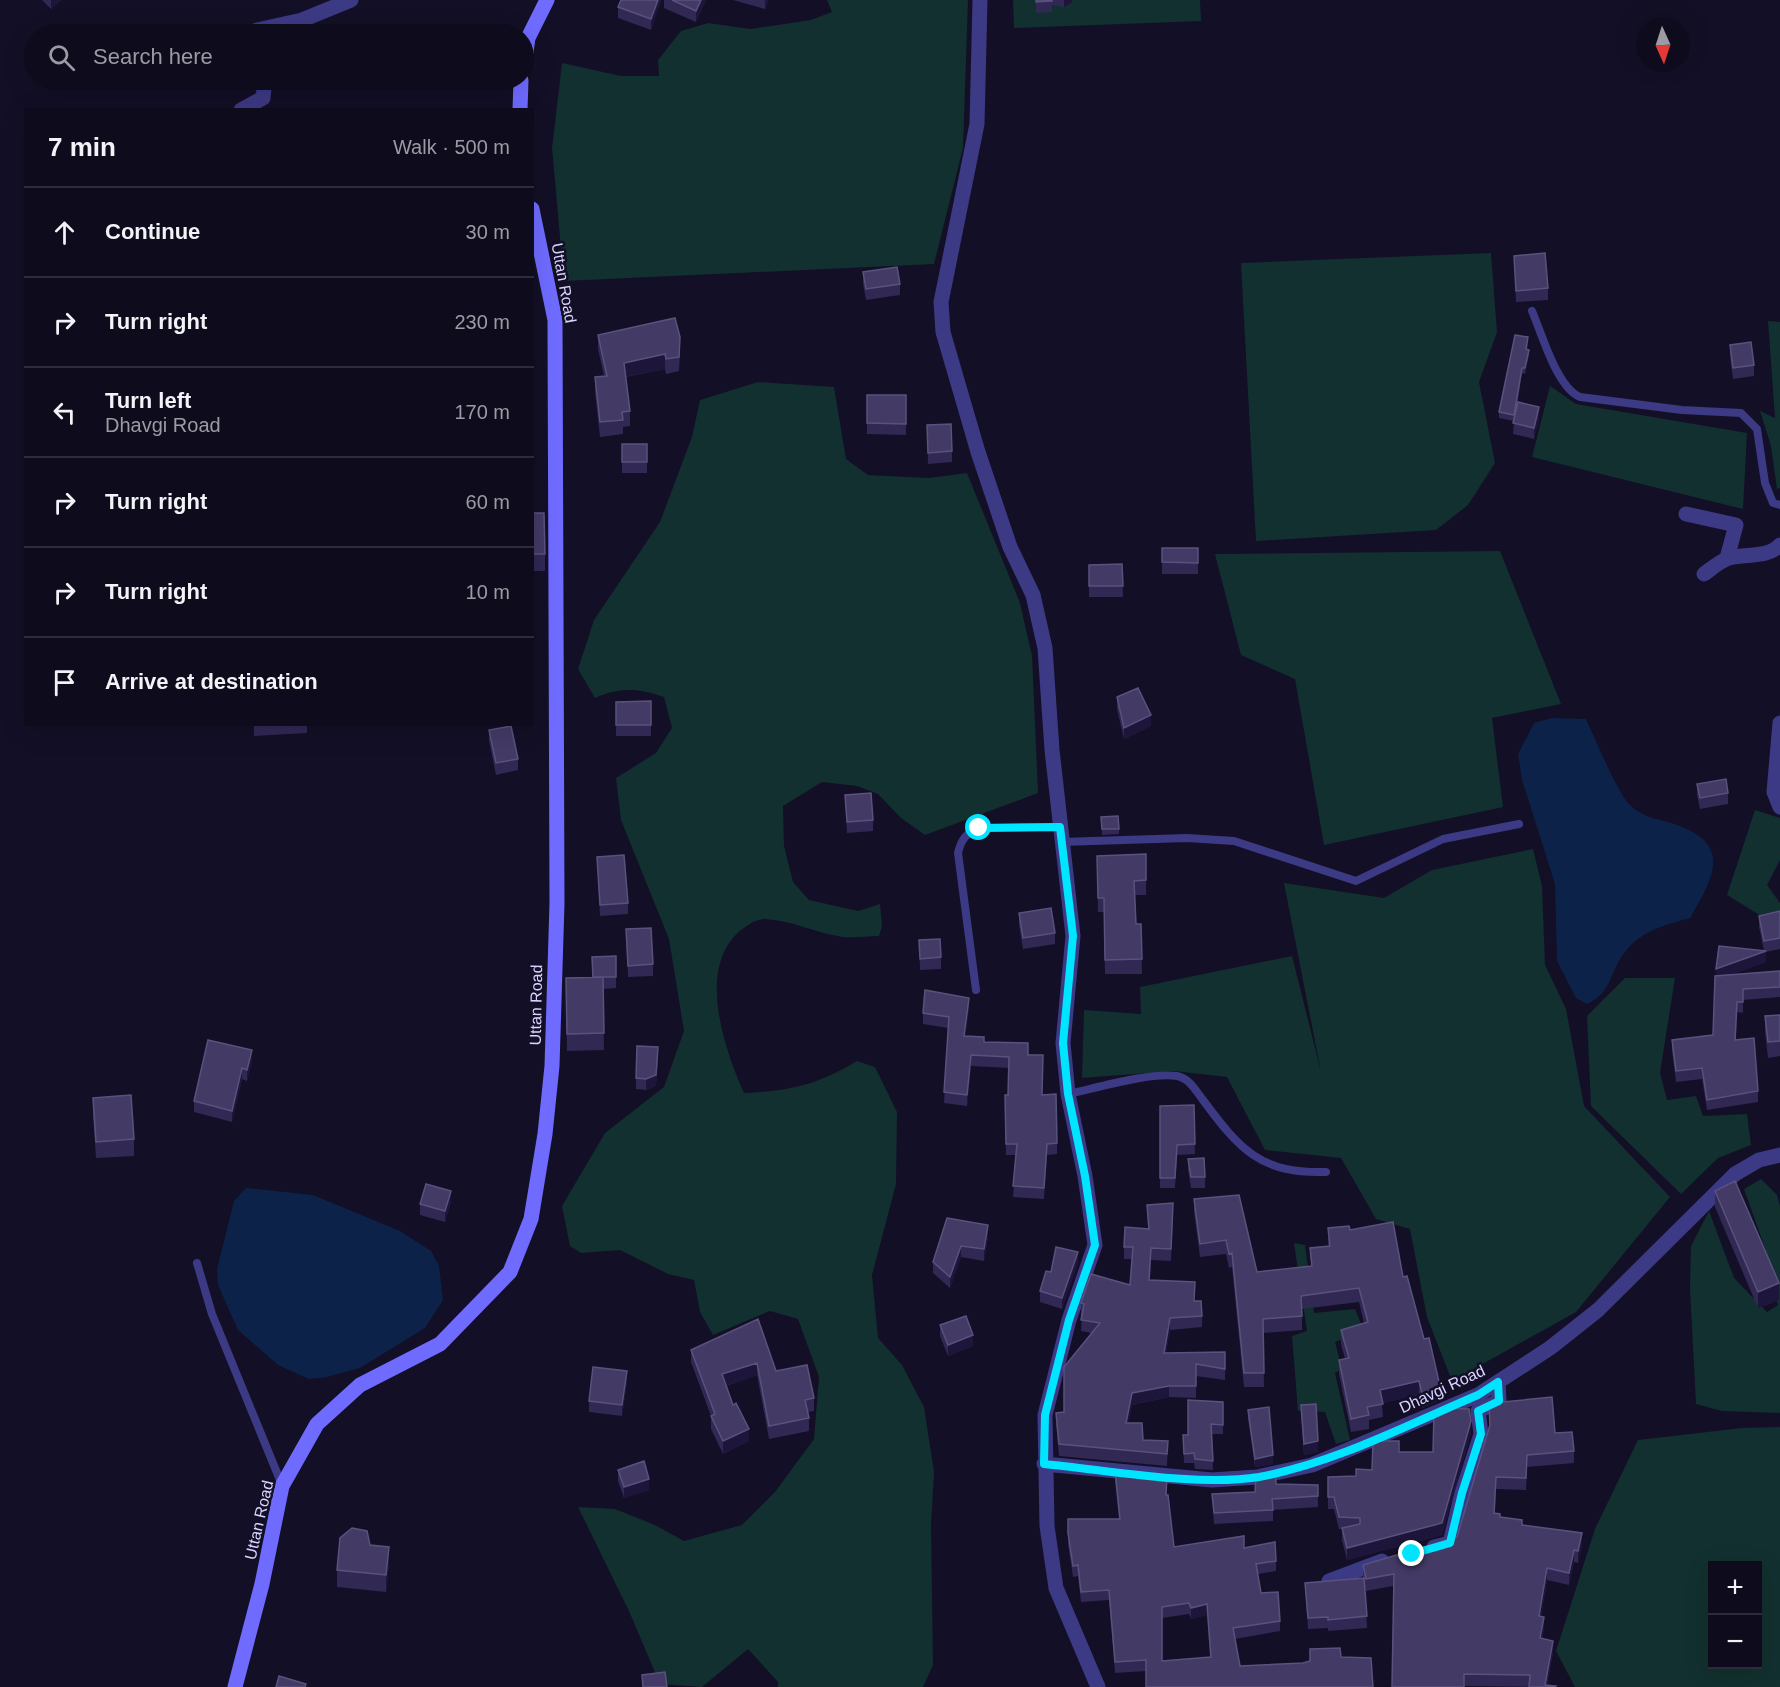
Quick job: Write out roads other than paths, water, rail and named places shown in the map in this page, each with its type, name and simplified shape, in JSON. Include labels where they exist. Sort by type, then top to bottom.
[{"type":"main road","points":[[534,26],[547,0]]},
{"type":"main road","points":[[520,108],[521,90]]},
{"type":"main road","name":"Uttan Road","points":[[235,1687],[262,1584],[282,1486],[317,1424],[360,1385],[440,1344],[510,1272],[531,1220],[545,1134],[552,1066],[556,903],[555,320],[534,219]]},
{"type":"street","points":[[284,24],[302,20],[351,0]]},
{"type":"street","points":[[980,0],[977,124],[941,302],[943,332],[1006,536],[1033,595],[1045,648],[1061,834],[1073,936],[1063,1043],[1068,1094],[1085,1176],[1095,1245],[1069,1320],[1047,1405],[1044,1464],[1047,1526],[1056,1588],[1098,1687]]},
{"type":"street","points":[[245,108],[263,98],[264,90]]},
{"type":"street","points":[[1686,514],[1736,525],[1727,558]]},
{"type":"street","points":[[1704,574],[1727,558],[1761,554],[1775,550],[1780,545]]},
{"type":"street","points":[[1780,723],[1774,776],[1776,801],[1780,807]]},
{"type":"street","name":"Dhavgi Road","points":[[1044,1464],[1212,1480],[1257,1477],[1312,1465],[1478,1395],[1550,1348],[1598,1310],[1735,1174],[1759,1160],[1780,1155]]},
{"type":"street","points":[[1421,1551],[1450,1543],[1462,1493],[1481,1434],[1478,1411],[1499,1401],[1498,1382]]},
{"type":"street","points":[[1329,1581],[1369,1564],[1402,1556]]},
{"type":"lane","points":[[1532,311],[1563,382],[1571,394],[1682,410],[1741,413],[1757,429],[1765,483],[1773,503],[1780,505]]},
{"type":"lane","points":[[976,990],[958,853],[961,841],[969,832],[979,828],[1061,834],[1234,841],[1356,881],[1443,839],[1519,824]]},
{"type":"lane","points":[[1068,1094],[1163,1075],[1180,1077],[1193,1086],[1225,1130],[1248,1154],[1270,1165],[1300,1173],[1326,1172]]},
{"type":"lane","points":[[197,1263],[212,1314],[282,1486]]},
{"type":"water","points":[[1552,718],[1586,719],[1613,777],[1630,805],[1644,814],[1690,831],[1703,840],[1711,850],[1713,861],[1707,887],[1690,918],[1663,926],[1638,939],[1620,959],[1602,994],[1587,1004],[1576,998],[1557,961],[1555,884],[1522,780],[1518,754],[1534,723]]},
{"type":"water","points":[[246,1188],[313,1195],[400,1231],[431,1251],[439,1266],[443,1300],[425,1328],[360,1368],[327,1377],[309,1379],[278,1365],[238,1330],[218,1285],[217,1269],[234,1201]]}]
